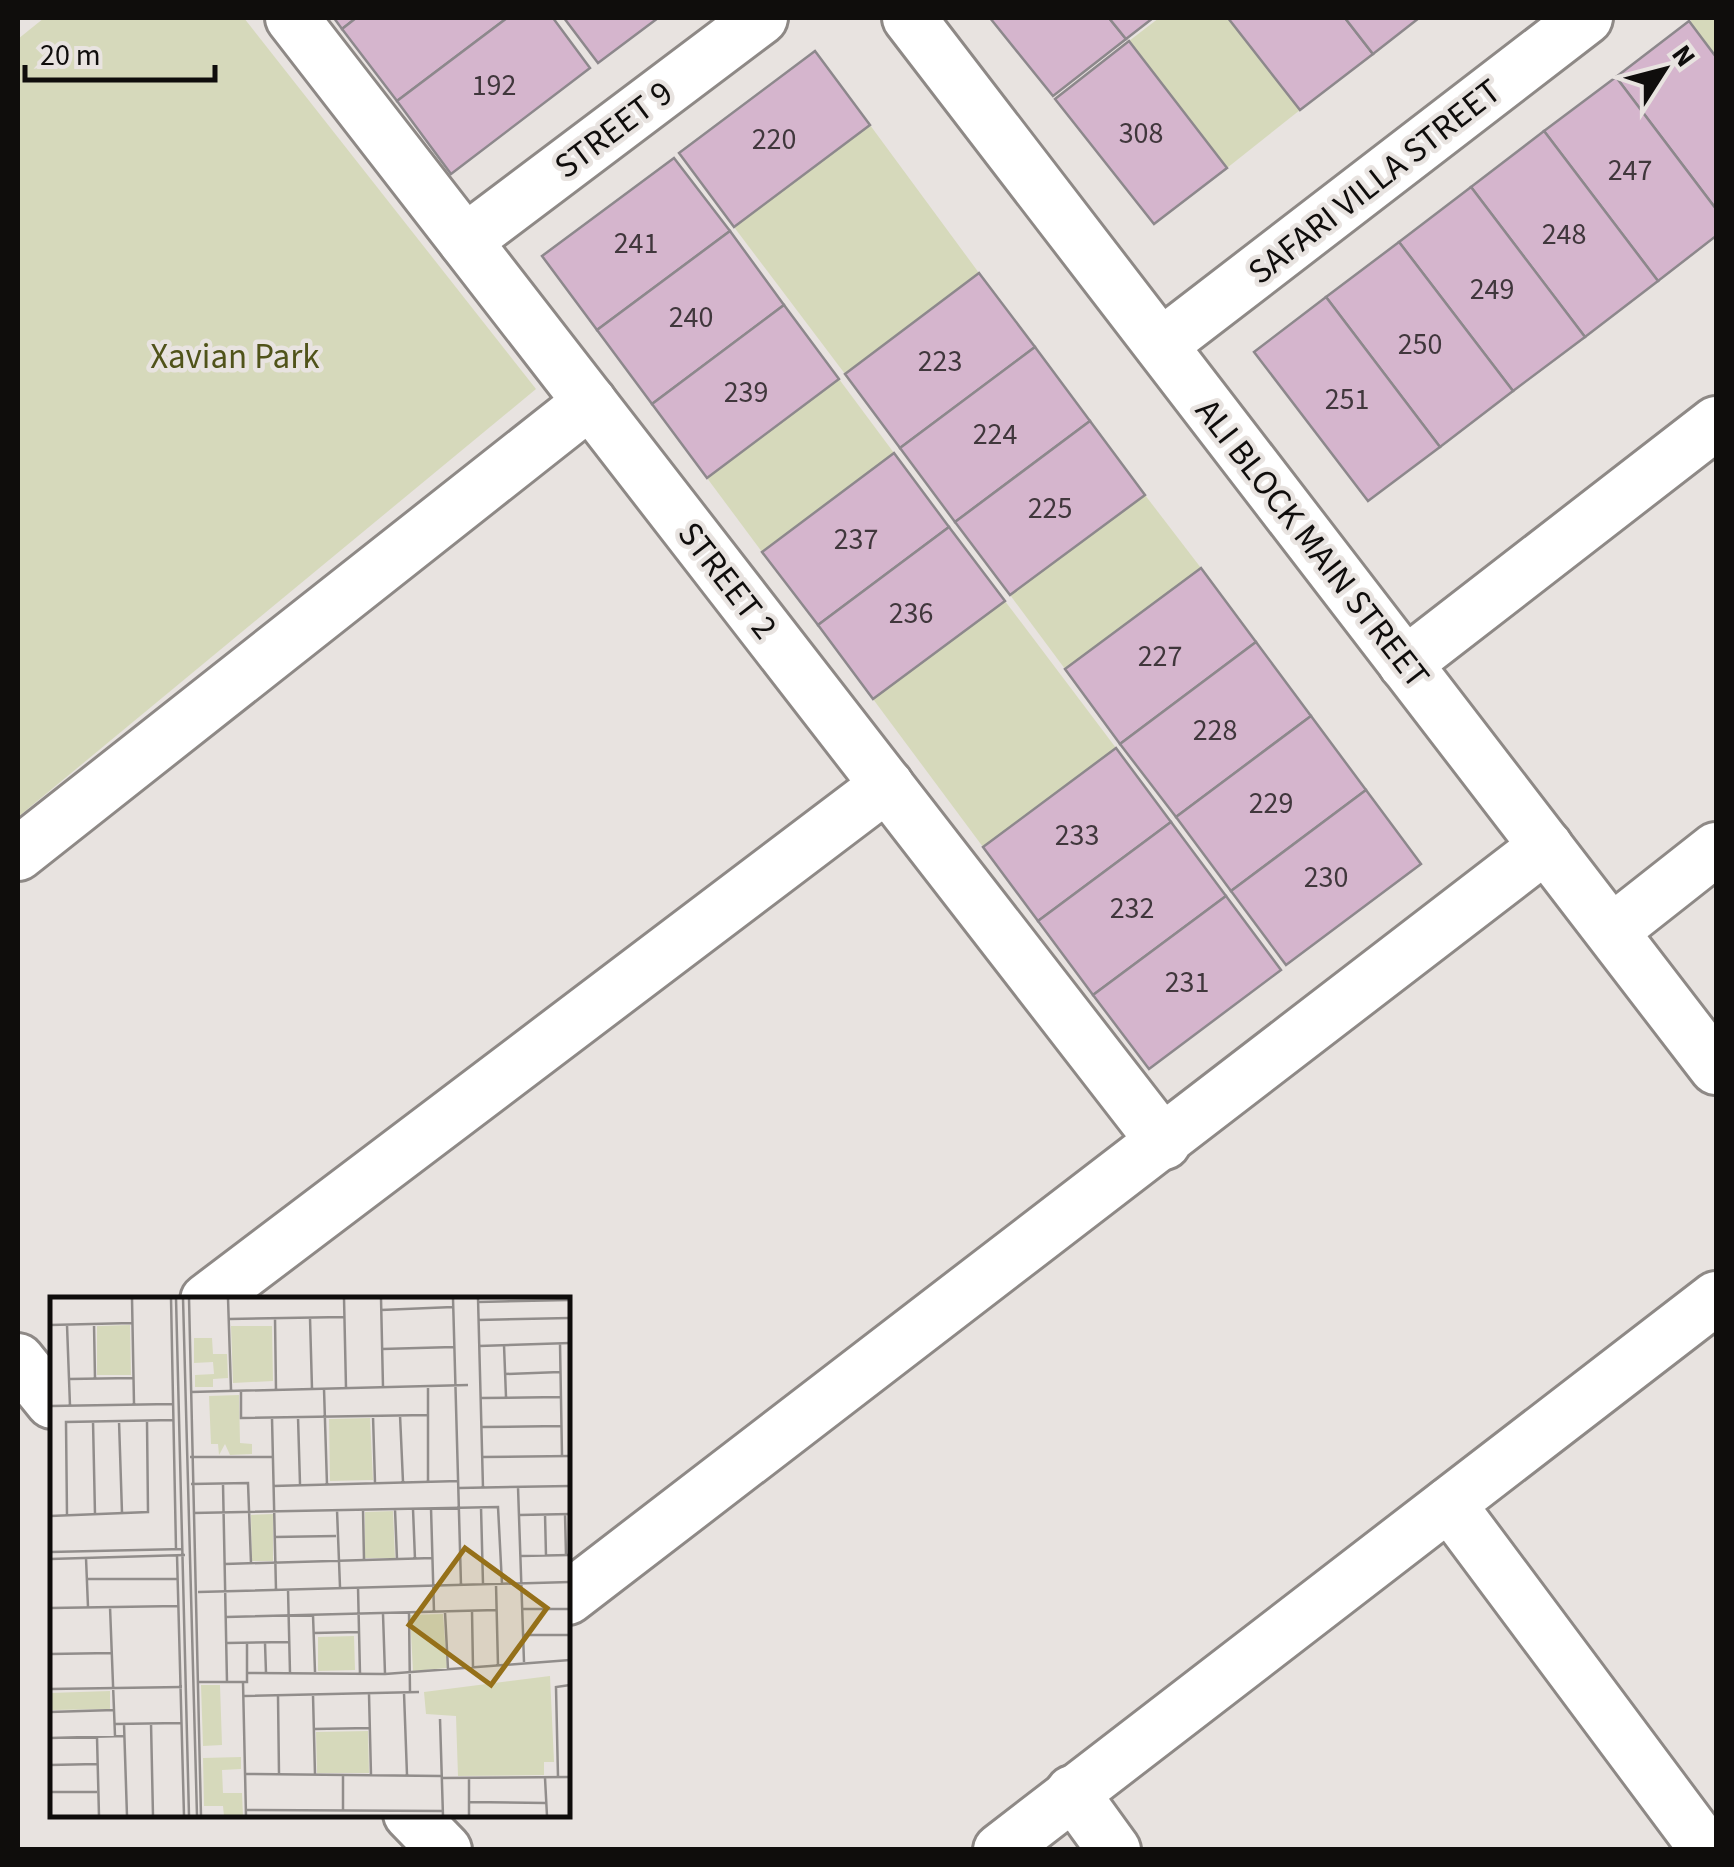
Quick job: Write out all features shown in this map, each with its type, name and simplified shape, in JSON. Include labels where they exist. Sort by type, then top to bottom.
[{"type":"street","name":"STREET 2","points":[[292,18],[1164,1143]]},
{"type":"street","name":"STREET 9","points":[[464,240],[761,18]]},
{"type":"street","name":"ALI BLOCK MAIN STREET","points":[[909,18],[1716,1068]]},
{"type":"street","name":"SAFARI VILLA STREET","points":[[1161,345],[1586,18]]},
{"type":"street","points":[[18,854],[590,402]]},
{"type":"street","points":[[1406,664],[1716,422]]},
{"type":"street","points":[[211,1297],[887,785]]},
{"type":"street","points":[[570,1596],[1546,846]]},
{"type":"street","points":[[1612,932],[1716,850]]},
{"type":"street","points":[[1000,1850],[1716,1298]]},
{"type":"street","points":[[18,1360],[50,1400]]},
{"type":"street","points":[[1449,1504],[1707,1850]]},
{"type":"street","points":[[1072,1792],[1114,1850]]},
{"type":"street","points":[[413,1817],[445,1850]]},
{"type":"green space","name":"Xavian Park","points":[[44,18],[244,18],[536,389],[18,817],[18,39]]},
{"type":"green space","points":[[1159,18],[1228,18],[1300,110],[1227,168],[1129,41]]},
{"type":"green space","points":[[1694,18],[1716,18],[1716,57],[1689,22]]},
{"type":"green space","points":[[870,125],[979,273],[845,374],[734,227]]},
{"type":"green space","points":[[839,379],[894,453],[762,552],[707,478]]},
{"type":"green space","points":[[1145,495],[1201,568],[1065,669],[1010,595]]},
{"type":"green space","points":[[1005,601],[1116,748],[983,847],[873,699]]},
{"type":"building","points":[[334,18],[356,18],[342,29]]},
{"type":"building","points":[[356,18],[507,18],[397,101],[342,29]]},
{"type":"building","points":[[507,18],[553,18],[590,68],[451,174],[397,101]]},
{"type":"building","points":[[564,18],[658,18],[598,63]]},
{"type":"building","points":[[990,18],[1109,18],[1126,39],[1053,96]]},
{"type":"building","points":[[1109,18],[1153,18],[1126,39]]},
{"type":"building","points":[[1228,18],[1345,18],[1373,54],[1300,110]]},
{"type":"building","points":[[1345,18],[1419,18],[1373,54]]},
{"type":"building","points":[[1689,21],[1716,57],[1716,209],[1616,77]]},
{"type":"building","points":[[1129,41],[1227,168],[1154,224],[1055,99]]},
{"type":"building","points":[[815,51],[870,125],[734,227],[679,153]]},
{"type":"building","points":[[1616,77],[1716,209],[1716,236],[1658,281],[1544,131]]},
{"type":"building","points":[[1544,131],[1658,281],[1585,337],[1471,187]]},
{"type":"building","points":[[674,158],[730,231],[597,330],[542,256]]},
{"type":"building","points":[[1471,187],[1585,337],[1513,391],[1399,242]]},
{"type":"building","points":[[730,231],[784,305],[652,404],[597,330]]},
{"type":"building","points":[[1399,242],[1513,391],[1440,447],[1326,297]]},
{"type":"building","points":[[979,273],[1035,347],[900,448],[845,374]]},
{"type":"building","points":[[1326,297],[1440,447],[1368,501],[1254,352]]},
{"type":"building","points":[[784,305],[839,379],[707,478],[652,404]]},
{"type":"building","points":[[1035,347],[1090,421],[955,522],[900,448]]},
{"type":"building","points":[[1090,421],[1145,495],[1010,595],[955,522]]},
{"type":"building","points":[[894,453],[949,527],[818,625],[762,552]]},
{"type":"building","points":[[949,527],[1005,601],[873,699],[818,625]]},
{"type":"building","points":[[1201,568],[1256,642],[1120,744],[1065,669]]},
{"type":"building","points":[[1256,642],[1311,716],[1176,817],[1120,744]]},
{"type":"building","points":[[1311,716],[1366,790],[1231,891],[1176,817]]},
{"type":"building","points":[[1116,748],[1171,822],[1038,921],[983,847]]},
{"type":"building","points":[[1366,790],[1421,864],[1286,965],[1231,891]]},
{"type":"building","points":[[1171,822],[1226,896],[1093,995],[1038,921]]},
{"type":"building","points":[[1226,896],[1281,970],[1149,1069],[1093,995]]}]
